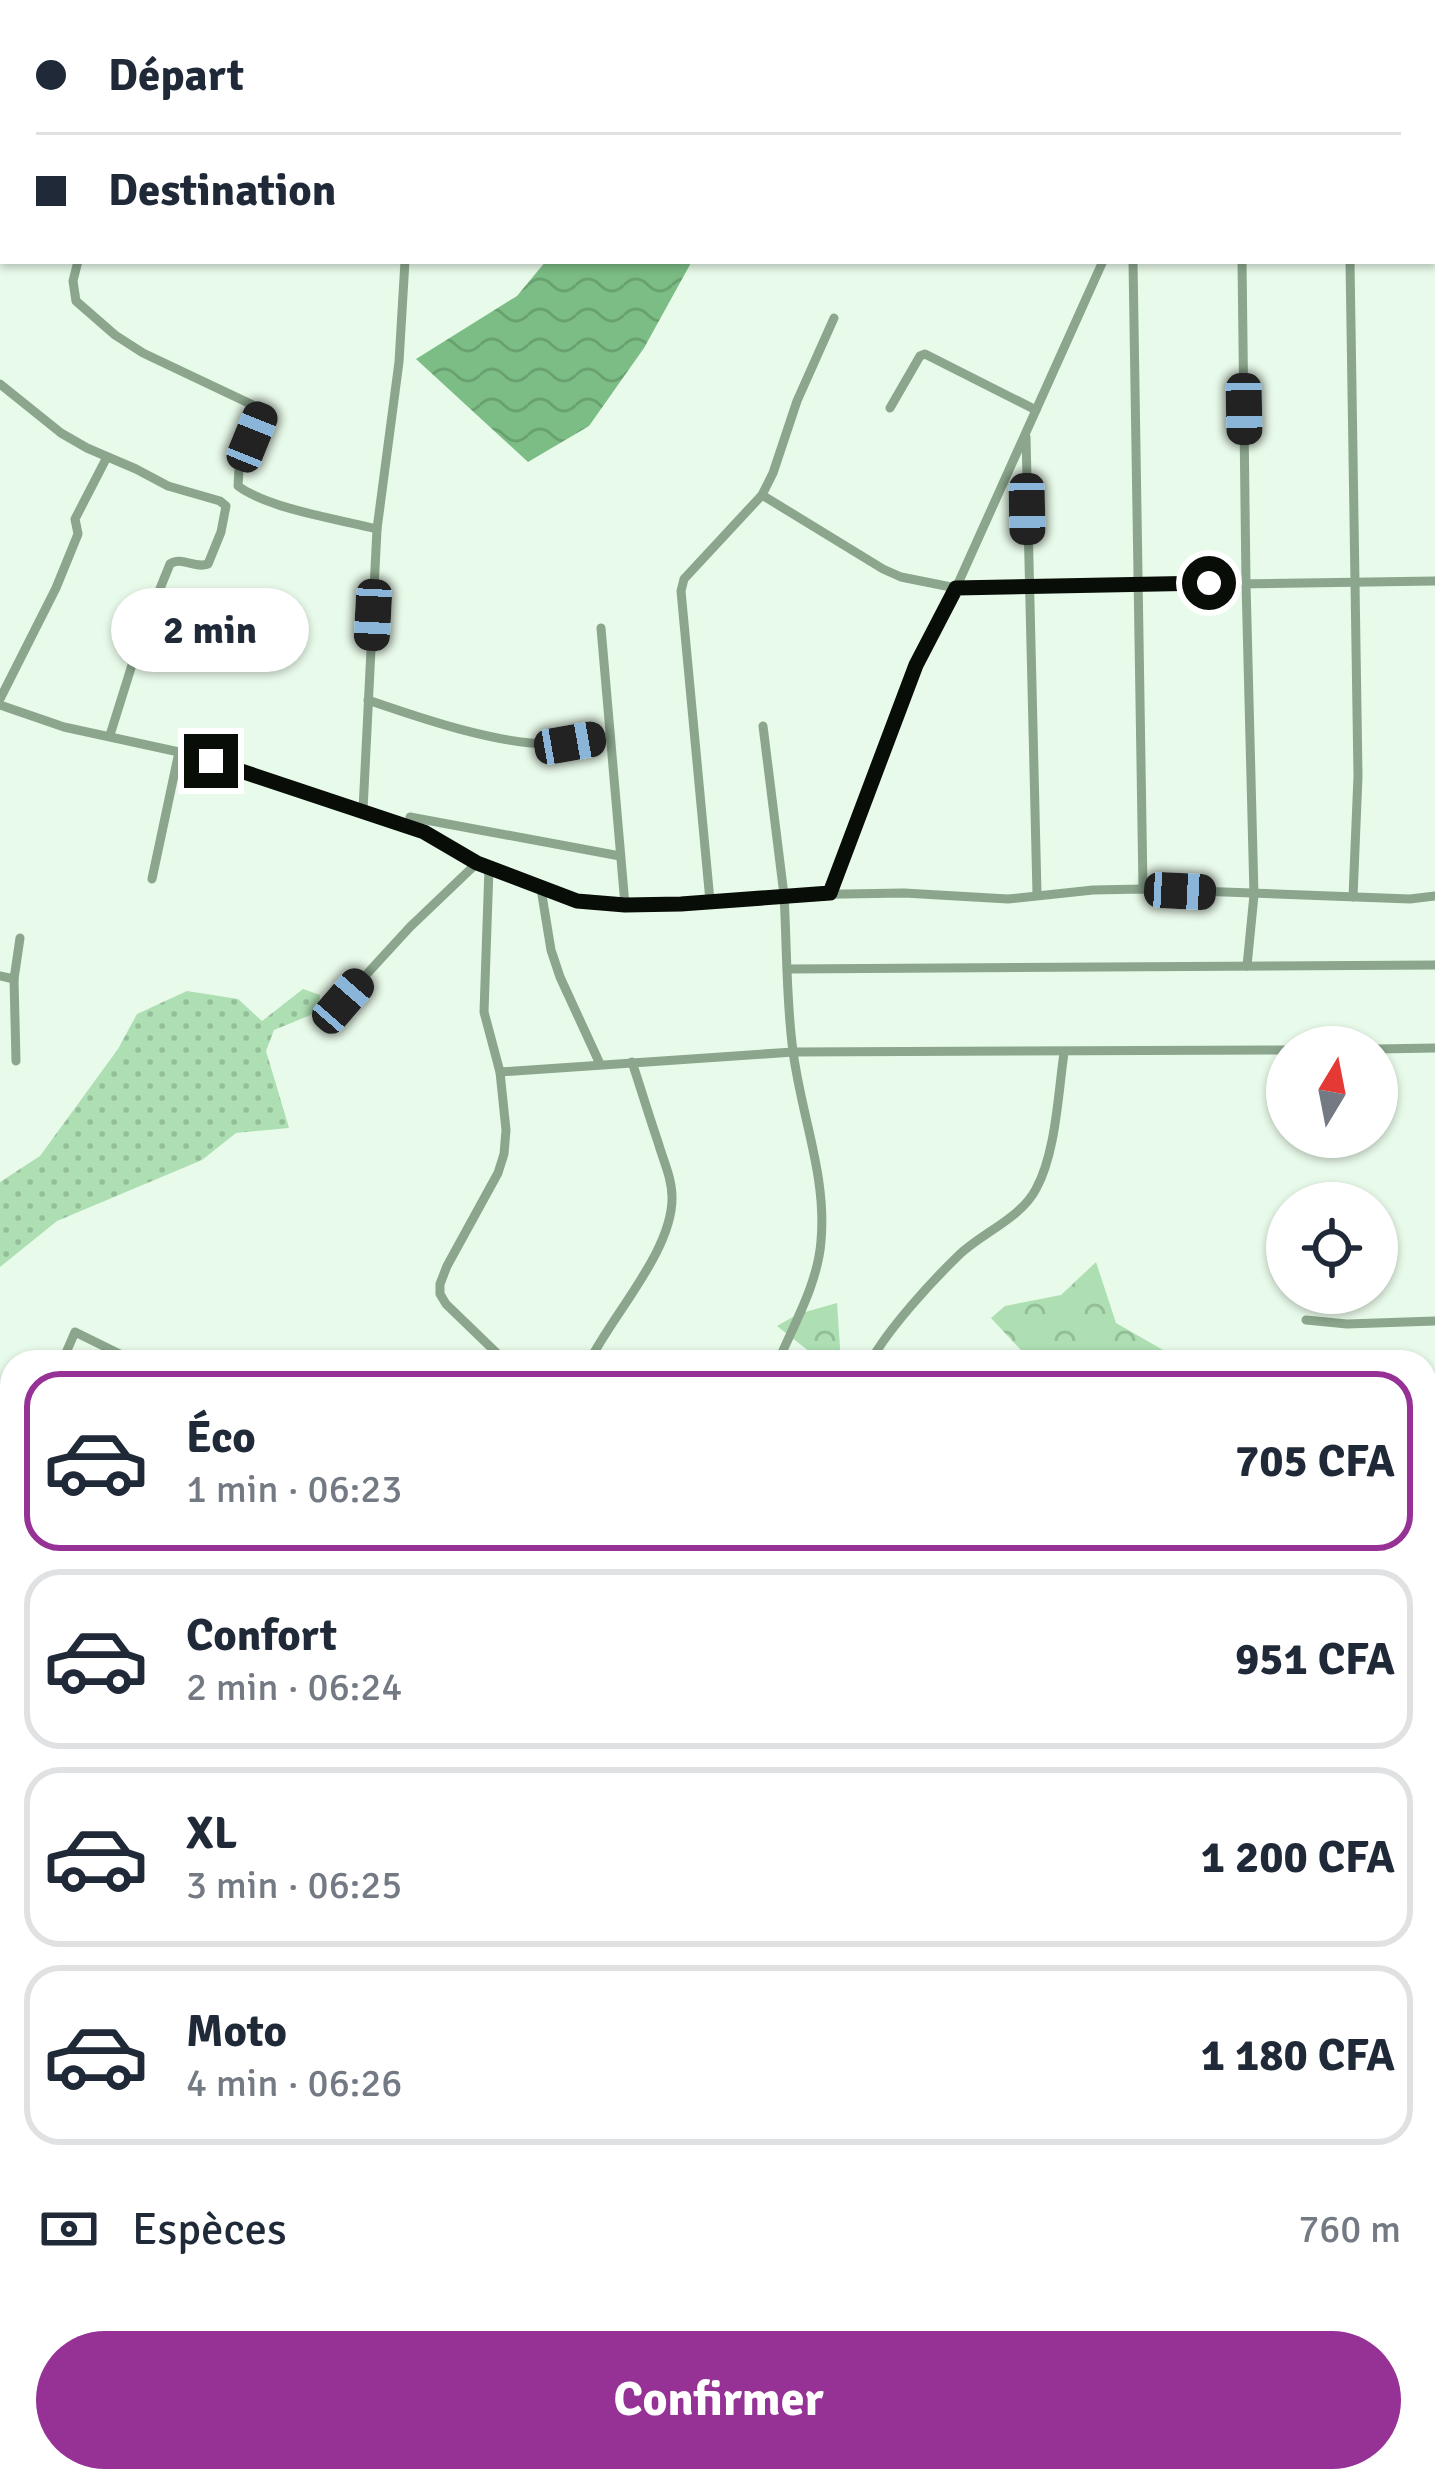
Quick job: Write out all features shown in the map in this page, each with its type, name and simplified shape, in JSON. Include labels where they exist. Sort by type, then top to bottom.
[{"type":"street","points":[[77,264],[72,292],[76,301],[115,335],[259,408],[238,486],[272,502],[377,529]]},
{"type":"street","points":[[363,810],[377,529],[399,362],[405,264]]},
{"type":"street","points":[[830,893],[916,665],[956,588],[1102,264]]},
{"type":"street","points":[[1133,264],[1142,889]]},
{"type":"street","points":[[1242,264],[1254,895],[1247,966]]},
{"type":"street","points":[[1350,264],[1358,776],[1353,897]]},
{"type":"street","points":[[710,901],[681,591],[684,579],[762,495],[835,318]]},
{"type":"street","points":[[890,409],[920,356],[929,354],[1036,410]]},
{"type":"street","points":[[0,384],[61,433],[169,486],[223,502],[227,509],[208,564],[178,560],[170,564],[110,735]]},
{"type":"street","points":[[1025,432],[1036,894]]},
{"type":"street","points":[[107,457],[75,519],[78,535],[56,589],[0,702],[64,727],[179,752],[363,810],[424,832],[483,866],[577,901],[625,905],[830,893],[1008,898],[1142,889],[1435,896]]},
{"type":"street","points":[[762,495],[883,569],[956,588],[1435,580]]},
{"type":"street","points":[[601,628],[625,905]]},
{"type":"street","points":[[368,700],[415,717],[532,743],[609,736]]},
{"type":"street","points":[[763,726],[784,895],[793,1052],[821,1190],[821,1246],[814,1276],[783,1350]]},
{"type":"street","points":[[152,879],[179,752]]},
{"type":"street","points":[[410,817],[620,856]]},
{"type":"street","points":[[343,1001],[410,927],[483,866]]},
{"type":"street","points":[[483,866],[484,1012],[500,1072],[504,1154],[447,1266],[440,1294],[494,1350]]},
{"type":"street","points":[[541,888],[560,977],[600,1064]]},
{"type":"street","points":[[16,1061],[14,979],[20,938]]},
{"type":"street","points":[[789,969],[1435,965]]},
{"type":"street","points":[[0,976],[14,979]]},
{"type":"street","points":[[1398,1049],[1435,1048]]},
{"type":"street","points":[[500,1072],[793,1052],[1266,1050]]},
{"type":"street","points":[[879,1350],[958,1256],[1028,1202],[1038,1187],[1047,1160],[1064,1053]]},
{"type":"street","points":[[595,1350],[650,1263],[671,1218],[671,1184],[632,1062]]},
{"type":"street","points":[[1306,1320],[1435,1322]]},
{"type":"street","points":[[67,1350],[75,1333],[111,1350]]},
{"type":"green space","points":[[303,989],[320,995],[318,1012],[274,1030],[266,1051],[289,1128],[236,1133],[202,1160],[57,1221],[0,1267],[0,1182],[40,1156],[118,1049],[137,1014],[187,991],[238,999],[262,1021]]},
{"type":"green space","points":[[1096,1262],[1116,1323],[1163,1350],[1021,1350],[991,1318],[1005,1306],[1061,1295]]},
{"type":"green space","points":[[837,1303],[840,1350],[807,1350],[777,1326],[798,1314]]},
{"type":"water","points":[[544,264],[690,264],[644,348],[589,426],[528,462],[416,359],[517,296]]},
{"type":"route","points":[[211,761],[424,832],[477,863],[577,901],[681,904],[830,893],[916,665],[956,588],[1209,583]]}]
